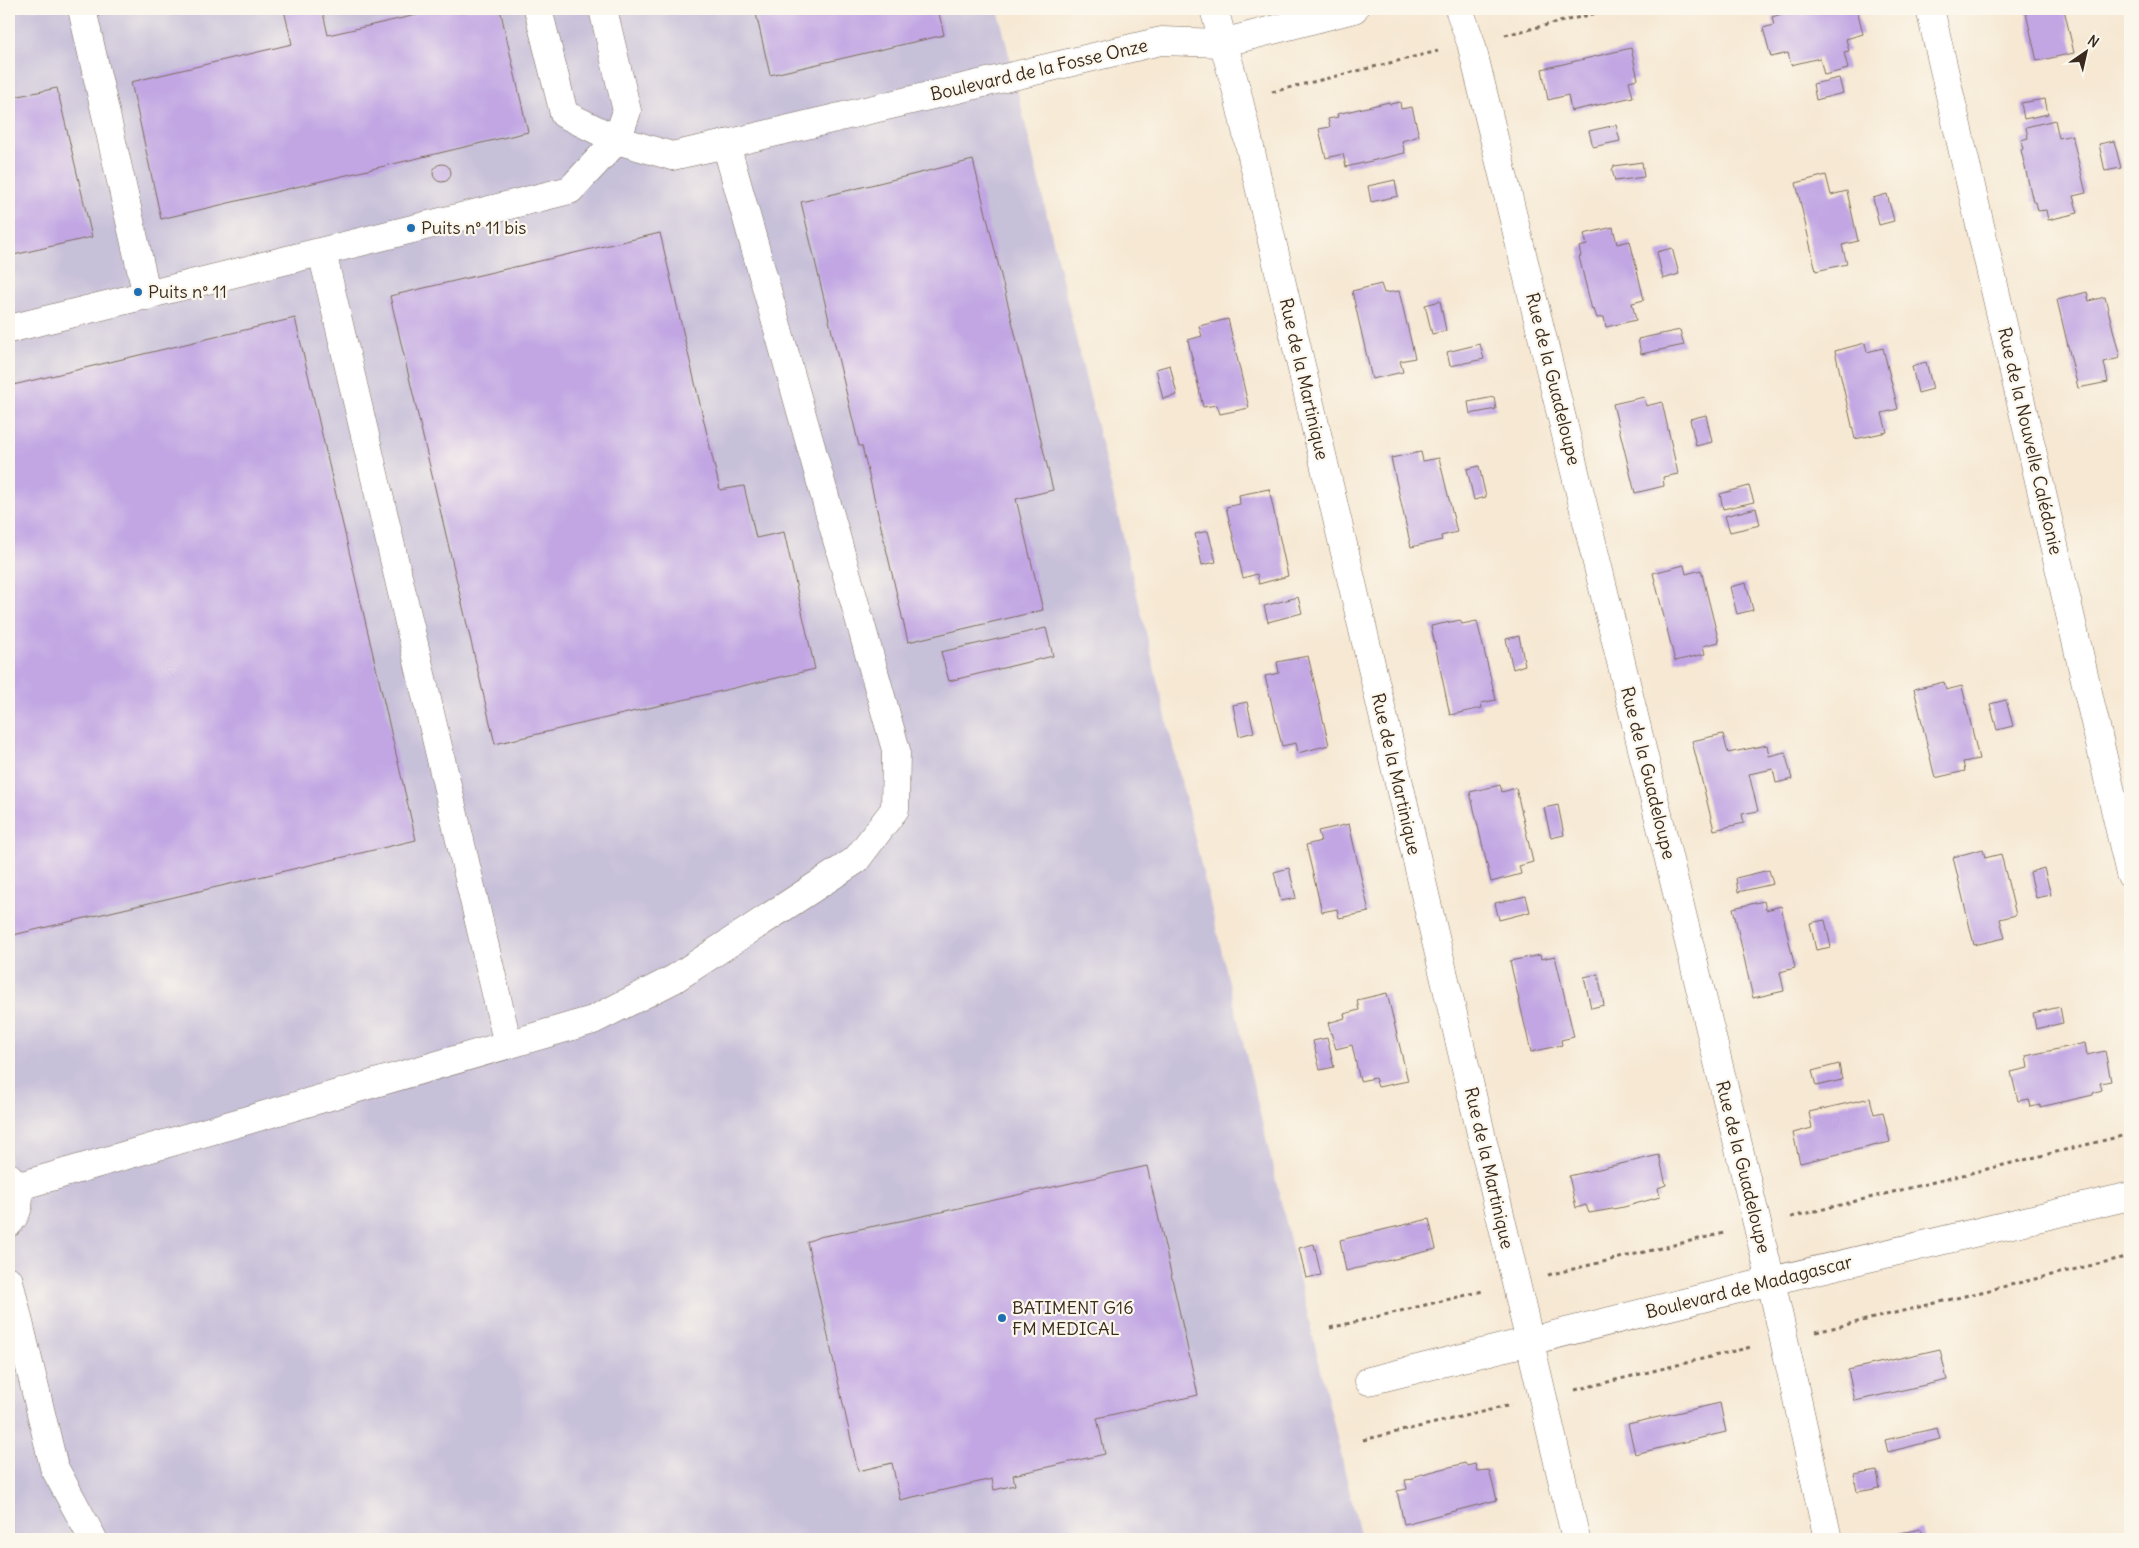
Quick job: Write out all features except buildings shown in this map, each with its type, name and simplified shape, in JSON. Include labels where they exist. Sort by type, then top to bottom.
[{"type":"street","points":[[82,9],[147,296]]},
{"type":"street","name":"Boulevard de la Fosse Onze","points":[[538,9],[564,114],[617,140],[672,156],[1161,41],[1222,43],[1354,9]]},
{"type":"street","points":[[9,329],[570,190],[617,140],[627,111],[603,9]]},
{"type":"street","name":"Rue de la Martinique","points":[[1214,9],[1239,100],[1576,1539]]},
{"type":"street","name":"Rue de la Guadeloupe","points":[[1459,9],[1472,43],[1771,1281],[1828,1539]]},
{"type":"street","name":"Rue de la Nouvelle Calédonie","points":[[1930,9],[2130,874]]},
{"type":"street","points":[[9,1223],[18,1208],[19,1198],[13,1182],[593,1020],[674,979],[856,860],[895,810],[896,750],[726,144]]},
{"type":"street","points":[[322,252],[508,1045]]},
{"type":"street","name":"Boulevard de Madagascar","points":[[1369,1381],[1771,1281],[2130,1196]]},
{"type":"street","points":[[9,1281],[54,1467],[93,1539]]},
{"type":"path","points":[[1239,100],[1614,9]]},
{"type":"path","points":[[1363,1440],[2130,1256]]},
{"type":"shaded area","points":[[9,9],[998,9],[1361,1539],[9,1539]]},
{"type":"place","name":"Puits n° 11 bis","points":[[411,228]]},
{"type":"place","name":"Puits n° 11","points":[[138,292]]},
{"type":"place","name":"BATIMENT G16 FM MEDICAL","points":[[1002,1318]]}]
